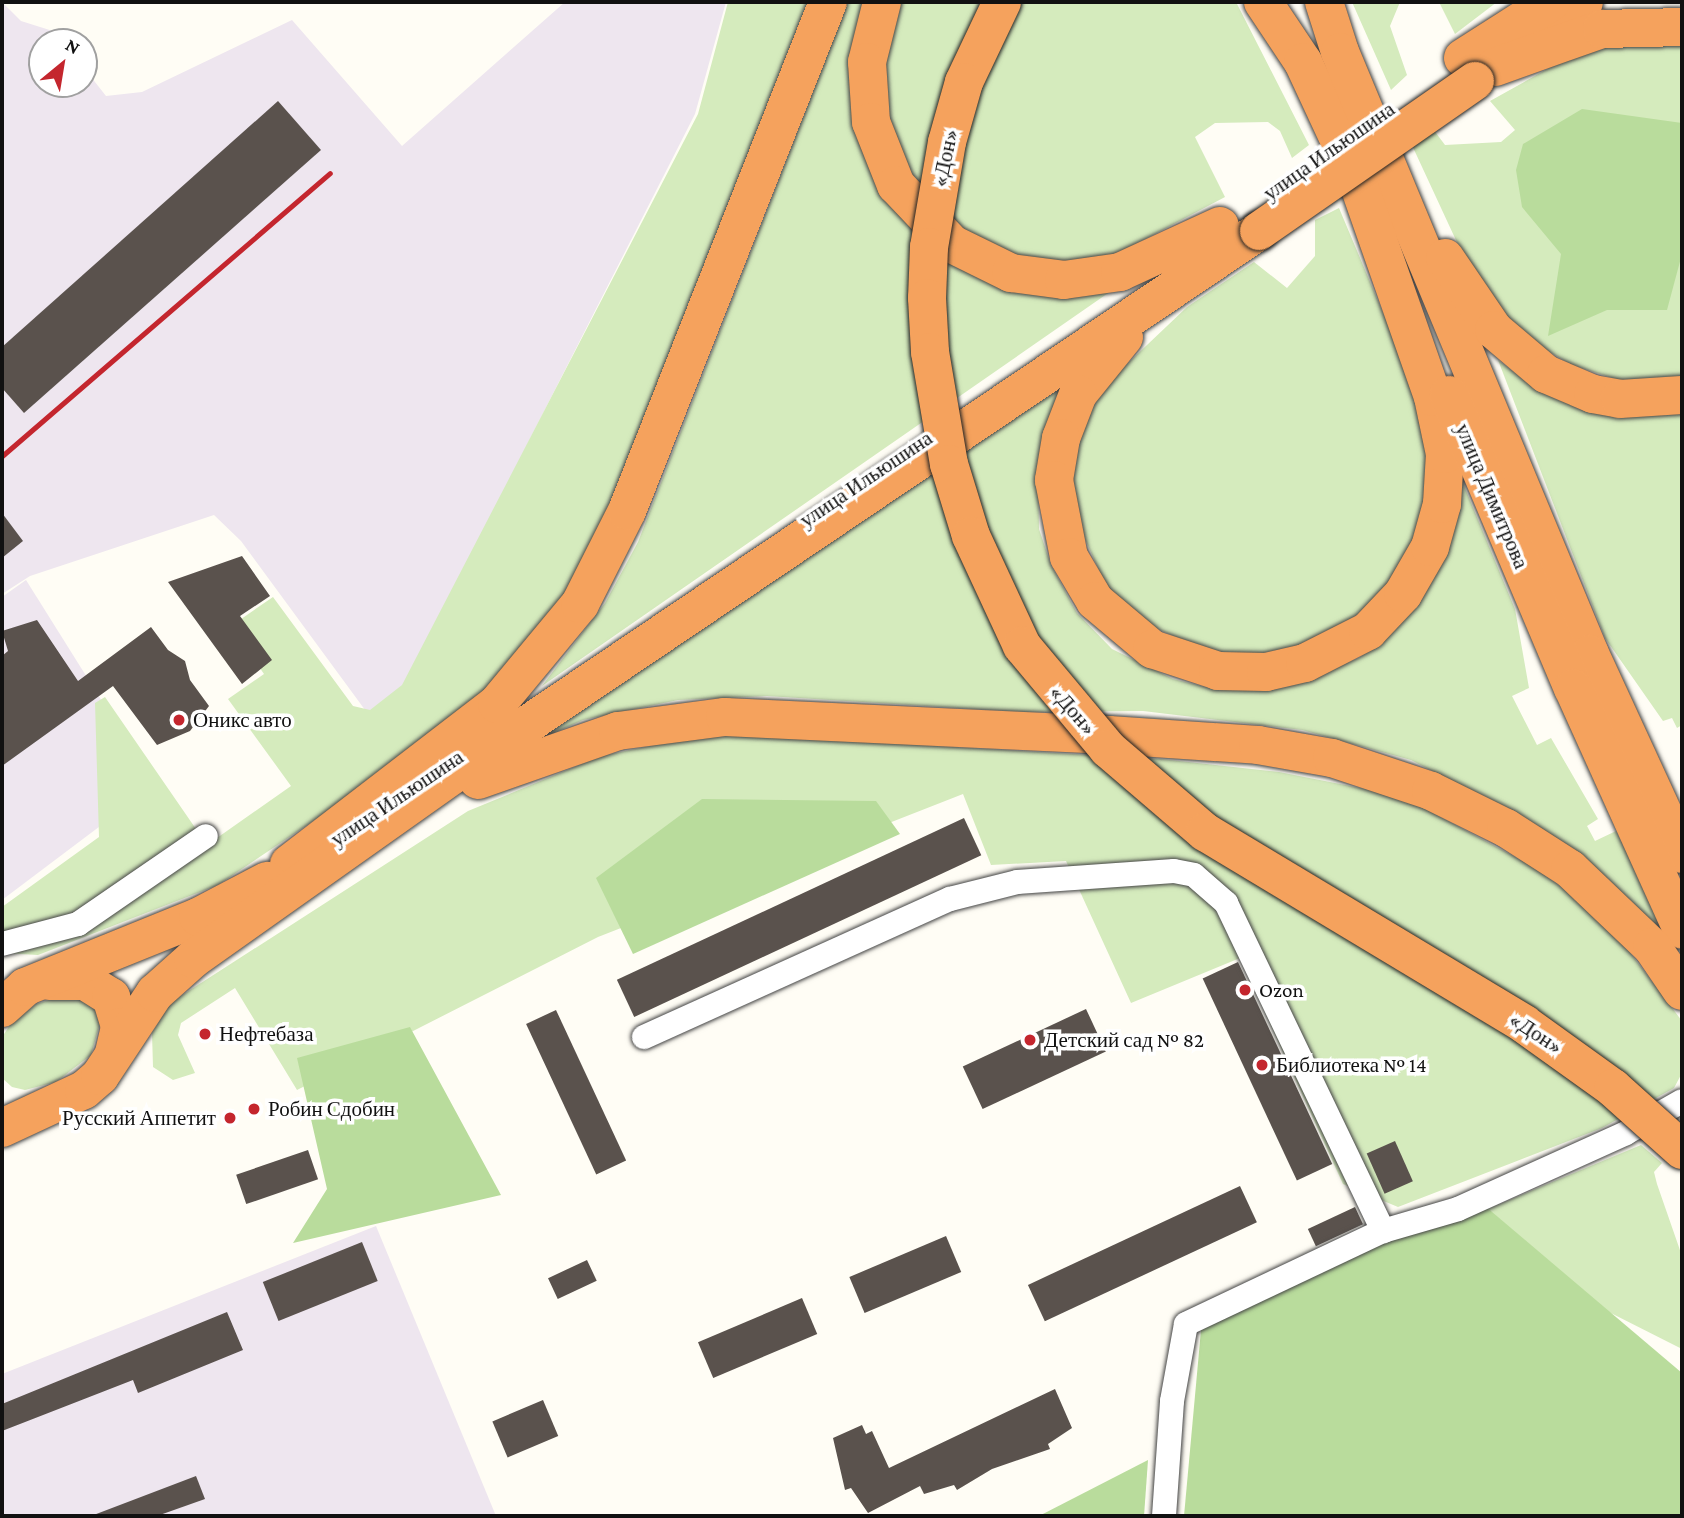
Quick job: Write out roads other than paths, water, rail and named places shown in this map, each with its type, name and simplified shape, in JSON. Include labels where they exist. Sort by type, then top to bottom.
[{"type":"highway","points":[[278,887],[497,704],[535,665],[580,604],[633,498],[828,2]]},
{"type":"highway","points":[[882,2],[867,61],[871,122],[896,185],[952,244],[1011,273],[1063,280],[1120,272],[1220,226]]},
{"type":"highway","name":"«Дон»","points":[[1002,2],[964,82],[947,142],[929,247],[927,298],[930,352],[949,464],[971,536],[1022,646],[1108,749],[1205,832],[1524,1024],[1613,1088],[1682,1150]]},
{"type":"highway","name":"улица Димитрова","points":[[1263,2],[1365,154],[1682,854]]},
{"type":"highway","name":"улица Димитрова","points":[[1324,2],[1340,52],[1365,154],[1578,700],[1682,929]]},
{"type":"highway","points":[[1480,62],[1535,2]]},
{"type":"highway","points":[[1480,62],[1551,2]]},
{"type":"highway","points":[[1480,62],[1584,2]]},
{"type":"highway","points":[[1480,62],[1590,31],[1624,25],[1682,27]]},
{"type":"highway","name":"улица Ильюшина","points":[[242,909],[454,775],[1174,290],[1256,218],[1480,62]]},
{"type":"highway","points":[[1174,290],[1099,363],[1067,419],[1054,481],[1069,557],[1114,621],[1172,659],[1242,673],[1305,663],[1367,631],[1404,594],[1430,547],[1445,482],[1433,397],[1365,154]]},
{"type":"highway","points":[[1365,154],[1457,279],[1523,360],[1593,394],[1640,400],[1682,395]]},
{"type":"highway","name":"улица Ильюшина","points":[[278,887],[351,832],[1016,377],[1220,226],[1256,218]]},
{"type":"highway","points":[[278,887],[478,779],[573,743],[654,723],[764,717],[1258,745],[1332,758],[1431,791],[1506,828],[1570,869],[1625,918],[1678,988]]},
{"type":"highway","points":[[13,991],[242,909]]},
{"type":"highway","points":[[2,1128],[84,1090],[114,1054],[163,985],[242,909]]},
{"type":"highway","points":[[13,991],[74,979],[106,992],[119,1013],[114,1054]]},
{"type":"highway","points":[[2,1101],[29,1107],[59,1103]]},
{"type":"street","points":[[2,944],[78,924],[206,836]]},
{"type":"street","points":[[644,1037],[950,899],[1017,882],[1174,872],[1195,876],[1226,903],[1383,1231]]},
{"type":"street","points":[[1164,1516],[1172,1401],[1186,1324],[1383,1231],[1458,1209],[1626,1133],[1682,1101]]},
{"type":"railway","points":[[2,456],[330,173]]},
{"type":"place","name":"Оникс авто","points":[[179,720]]},
{"type":"place","name":"Ozon","points":[[1245,990]]},
{"type":"place","name":"Нефтебаза","points":[[205,1034]]},
{"type":"place","name":"Детский сад № 82","points":[[1030,1040]]},
{"type":"place","name":"Библиотека № 14","points":[[1262,1065]]},
{"type":"place","name":"Робин Сдобин","points":[[254,1109]]},
{"type":"place","name":"Русский Аппетит","points":[[230,1118]]}]
